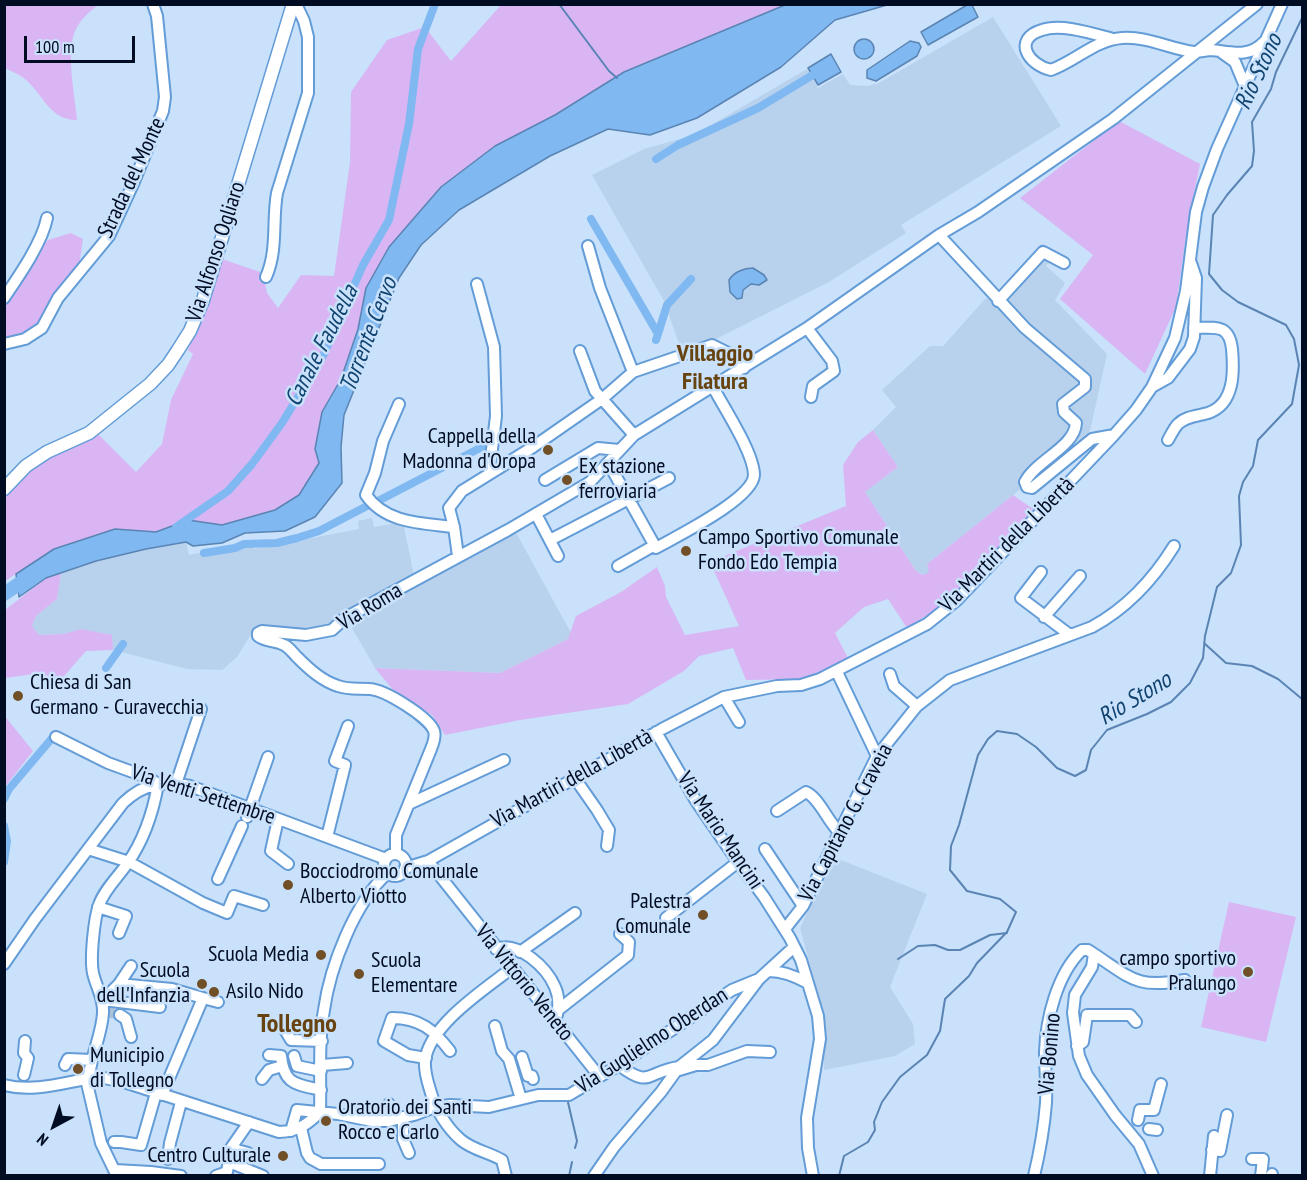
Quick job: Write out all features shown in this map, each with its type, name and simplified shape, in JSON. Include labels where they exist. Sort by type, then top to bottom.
[{"type":"main road","name":"Via Alfonso Ogliaro","points":[[4,489],[26,466],[40,456],[89,433],[150,384],[168,365],[190,331],[203,300],[294,4]]},
{"type":"street","name":"Strada del Monte","points":[[4,344],[25,339],[42,328],[58,298],[109,236],[133,184],[164,111],[165,97],[157,16],[153,4]]},
{"type":"street","points":[[266,277],[273,262],[277,193],[308,93],[308,37],[304,21],[294,4]]},
{"type":"street","name":"Via Roma","points":[[391,857],[396,836],[435,739],[429,723],[417,713],[379,691],[339,687],[331,683],[311,671],[285,645],[258,636],[258,633],[262,631],[306,635],[332,630],[345,618],[590,482],[634,435],[807,327],[939,235],[978,212],[1113,119],[1257,4]]},
{"type":"street","name":"Via Martiri della Libertà","points":[[405,868],[428,861],[574,777],[724,697],[777,686],[801,685],[837,672],[927,624],[957,600],[1114,435],[1152,387],[1175,338],[1186,291],[1196,213],[1203,187],[1217,149],[1282,4]]},
{"type":"street","points":[[1113,39],[1075,30],[1043,29],[1029,38],[1025,46],[1027,55],[1033,62],[1051,70],[1097,44],[1124,38],[1157,42],[1195,52],[1209,50],[1220,52],[1249,59],[1254,66]]},
{"type":"street","points":[[1238,58],[1266,40]]},
{"type":"street","points":[[1238,58],[1245,86]]},
{"type":"street","points":[[4,298],[48,218]]},
{"type":"street","points":[[939,235],[1025,328],[1085,380],[1085,387],[1064,404],[1064,412],[1076,423],[1076,429],[1063,445],[1028,475],[1025,482],[1027,486],[1032,488],[1092,439],[1114,435]]},
{"type":"street","points":[[588,246],[600,288],[633,372]]},
{"type":"street","points":[[998,301],[1043,252],[1064,263]]},
{"type":"street","points":[[1152,387],[1168,378],[1190,349],[1194,337],[1196,278],[1190,260]]},
{"type":"street","points":[[477,284],[494,347],[496,369],[496,416],[489,474]]},
{"type":"street","points":[[807,327],[832,361],[834,372],[813,386],[811,397]]},
{"type":"street","points":[[1168,440],[1179,423],[1188,417],[1218,409],[1232,386],[1234,374],[1229,335],[1224,329],[1194,328]]},
{"type":"street","points":[[458,556],[449,508],[462,491],[533,447],[602,399],[633,372],[712,345],[732,355],[744,368]]},
{"type":"street","points":[[580,351],[595,391],[634,435]]},
{"type":"street","points":[[609,464],[656,548],[729,505],[752,484],[754,475],[750,456],[712,387]]},
{"type":"street","points":[[399,404],[383,441],[375,473],[366,495],[371,503],[388,514],[406,521],[454,527]]},
{"type":"street","points":[[545,480],[598,448],[619,450]]},
{"type":"street","points":[[550,540],[669,478]]},
{"type":"street","points":[[536,514],[558,556]]},
{"type":"street","points":[[618,566],[655,545]]},
{"type":"street","name":"Via Capitano G. Craveia","points":[[785,929],[803,906],[877,756],[917,706],[950,680],[1092,627],[1113,616],[1131,601],[1165,561],[1174,546]]},
{"type":"street","points":[[1041,572],[1021,598],[1070,635]]},
{"type":"street","points":[[1044,617],[1080,576]]},
{"type":"street","points":[[837,672],[877,756]]},
{"type":"street","points":[[890,674],[894,686],[917,706]]},
{"type":"street","points":[[724,697],[739,722]]},
{"type":"street","points":[[176,784],[201,710]]},
{"type":"street","points":[[327,837],[345,765],[335,761],[348,726]]},
{"type":"street","name":"Via Mario Mancini","points":[[656,732],[696,801],[785,929]]},
{"type":"street","name":"Via Venti Settembre","points":[[56,737],[108,763],[149,778],[158,784],[190,786],[246,817],[278,819],[391,857]]},
{"type":"street","points":[[218,879],[246,817],[268,757]]},
{"type":"street","points":[[409,804],[504,760]]},
{"type":"street","points":[[574,777],[609,830],[607,846]]},
{"type":"street","points":[[4,964],[112,817],[134,793],[158,784]]},
{"type":"street","points":[[104,1008],[91,961],[98,907],[102,897],[129,862],[147,829],[158,784]]},
{"type":"street","points":[[777,811],[806,792],[813,795],[831,823],[840,832]]},
{"type":"street","points":[[278,819],[271,850],[288,864]]},
{"type":"street","points":[[88,849],[129,862],[203,903],[226,913],[234,896],[263,905]]},
{"type":"street","points":[[765,849],[803,906]]},
{"type":"street","points":[[391,857],[405,861],[405,868],[398,875],[388,873],[385,866],[391,857]]},
{"type":"street","name":"Via Vittorio Veneto","points":[[428,861],[496,949],[557,1016],[599,1076]]},
{"type":"street","points":[[666,918],[738,862]]},
{"type":"street","points":[[4,1085],[88,1077],[124,1082],[279,1132],[296,1130],[320,1112],[323,1011],[328,989],[348,932],[369,893],[388,873]]},
{"type":"street","points":[[98,907],[126,916],[119,933]]},
{"type":"street","points":[[520,952],[575,913]]},
{"type":"street","points":[[785,929],[801,960],[818,1016],[820,1039],[807,1118],[808,1148],[813,1176]]},
{"type":"street","points":[[557,1016],[628,955],[629,942],[620,934]]},
{"type":"street","points":[[496,949],[501,947],[530,957],[549,976],[558,998],[557,1016]]},
{"type":"street","name":"Via Guglielmo Oberdan","points":[[296,1130],[297,1110],[338,1114],[372,1121],[389,1113],[404,1117],[435,1107],[450,1105],[489,1107],[521,1099],[536,1088],[569,1095],[619,1065],[732,990],[759,979],[795,947]]},
{"type":"street","name":"Via Bonino","points":[[1034,1176],[1041,1145],[1046,1101],[1045,1051],[1054,1002],[1074,958],[1082,950],[1088,950],[1094,954],[1092,967],[1075,995],[1073,1013],[1079,1056],[1087,1075],[1115,1115],[1143,1129],[1153,1176]]},
{"type":"street","points":[[1094,954],[1134,981],[1152,984],[1185,980]]},
{"type":"street","points":[[131,966],[104,1008],[88,1077],[101,1143],[116,1173],[152,1172],[181,1176]]},
{"type":"street","points":[[506,1176],[502,1160],[471,1147],[459,1138],[435,1107],[426,1077],[426,1058],[437,1033],[450,1018],[512,968]]},
{"type":"street","points":[[769,971],[794,975],[808,983]]},
{"type":"street","points":[[594,1176],[614,1147],[661,1092],[677,1069],[713,1040],[759,979]]},
{"type":"street","points":[[119,984],[154,986],[218,1002]]},
{"type":"street","points":[[114,1143],[141,1145],[159,1094],[203,999]]},
{"type":"street","points":[[104,1008],[160,1007]]},
{"type":"street","points":[[120,1015],[126,1019],[131,1037]]},
{"type":"street","points":[[1077,1046],[1083,1042],[1087,1015],[1130,1015],[1136,1022]]},
{"type":"street","points":[[426,1058],[408,1055],[384,1041],[392,1018],[408,1018],[437,1033],[450,1051]]},
{"type":"street","points":[[495,1026],[521,1099]]},
{"type":"street","points":[[285,1030],[291,1040],[322,1041]]},
{"type":"street","points":[[24,1083],[28,1059],[24,1053],[25,1041]]},
{"type":"street","points":[[708,1065],[747,1051],[770,1052]]},
{"type":"street","points":[[269,1055],[281,1056],[285,1075],[289,1079],[321,1090]]},
{"type":"street","points":[[294,1056],[297,1066],[321,1068],[347,1063]]},
{"type":"street","points":[[522,1057],[528,1076],[532,1076],[536,1088]]},
{"type":"street","points":[[65,1065],[68,1059],[92,1060]]},
{"type":"street","points":[[619,1065],[639,1079],[646,1079],[662,1070],[739,1061]]},
{"type":"street","points":[[262,1079],[269,1070],[282,1066]]},
{"type":"street","points":[[1143,1129],[1140,1110],[1154,1110],[1161,1084]]},
{"type":"street","points":[[168,1160],[181,1102]]},
{"type":"street","points":[[1212,1150],[1220,1150],[1227,1115]]},
{"type":"street","points":[[404,1117],[403,1139],[409,1153]]},
{"type":"street","points":[[216,1176],[227,1172],[229,1162],[249,1122]]},
{"type":"street","points":[[296,1130],[307,1153],[321,1164],[379,1164]]},
{"type":"street","points":[[1210,1176],[1214,1136]]},
{"type":"street","points":[[1252,1159],[1263,1159],[1268,1175]]},
{"type":"street","points":[[229,1162],[263,1176]]},
{"type":"shaded area","points":[[5,4],[98,5],[80,22],[73,38],[71,61],[77,120],[67,119],[52,110],[29,83],[5,68]]},
{"type":"shaded area","points":[[501,5],[785,5],[624,72],[555,115],[495,146],[366,288],[358,329],[341,379],[322,412],[315,449],[319,463],[299,495],[275,510],[222,525],[188,520],[157,532],[115,529],[54,549],[5,581],[4,496],[29,470],[48,457],[97,433],[136,472],[162,444],[171,400],[193,354],[188,350],[222,259],[263,273],[267,293],[278,308],[301,275],[334,276],[350,162],[351,92],[387,40],[425,27],[451,61]]},
{"type":"shaded area","points":[[993,17],[1061,126],[901,225],[906,233],[829,282],[710,342],[682,352],[664,301],[592,175],[644,149],[694,135],[807,69],[818,88],[843,74],[850,85],[868,86],[879,83]]},
{"type":"shaded area","points":[[1119,121],[1200,164],[1187,229],[1176,307],[1145,374],[1060,299],[1093,255],[1020,198]]},
{"type":"shaded area","points":[[71,233],[83,239],[79,266],[40,324],[24,336],[5,341],[5,305],[24,276],[35,253],[48,240]]},
{"type":"shaded area","points":[[1047,246],[1053,254],[1046,266],[1065,283],[1055,300],[1107,354],[1090,431],[927,564],[930,572],[924,575],[916,571],[865,492],[898,467],[873,430],[896,407],[882,390],[930,346],[943,346],[986,298],[997,301]]},
{"type":"shaded area","points":[[873,430],[898,467],[865,492],[916,571],[923,575],[929,572],[927,564],[1013,495],[1036,511],[952,599],[907,628],[888,599],[864,607],[835,633],[849,660],[801,679],[746,680],[733,648],[699,656],[684,671],[628,704],[520,720],[445,735],[432,715],[394,691],[375,668],[500,673],[568,639],[576,616],[621,592],[657,567],[665,586],[666,597],[685,635],[739,626],[710,562],[846,506],[843,465],[858,442]]},
{"type":"shaded area","points":[[372,518],[374,527],[403,522],[414,576],[513,527],[571,633],[568,639],[500,673],[375,668],[348,621],[320,631],[256,626],[237,657],[222,670],[187,669],[113,650],[112,636],[81,629],[63,634],[39,635],[32,626],[36,616],[57,599],[61,574],[96,561],[186,542],[189,555],[252,542],[254,549],[359,529],[358,521]]},
{"type":"shaded area","points":[[61,574],[57,599],[36,616],[32,626],[39,635],[63,634],[81,629],[112,635],[113,650],[86,651],[58,683],[34,674],[5,678],[5,610],[46,578]]},
{"type":"shaded area","points":[[4,715],[33,751],[5,787],[4,787]]},
{"type":"shaded area","points":[[833,857],[927,894],[890,987],[913,1024],[915,1044],[895,1056],[824,1070],[822,1008],[800,928]]},
{"type":"shaded area","name":"campo sportivo Pralungo","points":[[1229,902],[1296,917],[1266,1042],[1201,1027]]},
{"type":"water","points":[[785,5],[887,5],[835,20],[781,67],[697,118],[650,135],[608,129],[550,156],[459,210],[421,245],[399,278],[344,415],[341,447],[342,483],[315,517],[285,531],[245,533],[222,543],[193,546],[186,542],[96,561],[46,578],[19,597],[16,574],[54,549],[115,529],[156,532],[188,520],[222,525],[275,510],[299,495],[319,463],[315,449],[322,412],[341,379],[358,329],[366,288],[389,247],[441,187],[495,146],[555,115],[624,72]]},
{"type":"water","points":[[967,5],[972,5],[978,17],[928,45],[921,32]]},
{"type":"water","points":[[860,39],[868,39],[874,45],[874,53],[868,59],[860,59],[854,53],[854,45]]},
{"type":"water","points":[[910,41],[919,43],[921,47],[917,56],[876,81],[867,78],[867,70]]},
{"type":"water","points":[[831,54],[841,72],[818,85],[808,68]]},
{"type":"water","points":[[753,268],[764,275],[767,280],[759,285],[751,284],[743,290],[742,298],[737,299],[730,292],[729,280],[740,271]]},
{"type":"waterway","name":"Canale Faudella","points":[[176,527],[228,491],[252,464],[282,423],[324,354],[363,265],[389,220],[409,124],[418,49],[435,4]]},
{"type":"waterway","points":[[559,4],[609,71],[617,78]]},
{"type":"waterway","name":"Rio Stono","points":[[839,1176],[844,1156],[868,1142],[875,1130],[874,1122],[882,1102],[900,1077],[927,1055],[940,1031],[945,999],[969,976],[977,963],[1007,932],[1016,912],[1000,899],[967,891],[950,870],[951,846],[978,755],[988,739],[997,731],[1017,734],[1036,747],[1057,768],[1075,776],[1086,770],[1091,750],[1107,730],[1171,702],[1190,683],[1203,658],[1205,636],[1217,587],[1231,573],[1241,545],[1239,496],[1243,482],[1253,466],[1258,440],[1292,404],[1299,365],[1294,339],[1286,325],[1238,302],[1222,290],[1209,274],[1213,215],[1252,166],[1254,151],[1252,122],[1271,89],[1276,72],[1302,18]]},
{"type":"waterway","points":[[656,159],[678,145],[758,108],[821,70]]},
{"type":"waterway","points":[[591,219],[658,334],[656,340]]},
{"type":"waterway","points":[[658,334],[667,305],[691,279]]},
{"type":"waterway","points":[[378,501],[482,447]]},
{"type":"waterway","points":[[204,553],[235,548],[244,544],[277,543],[297,538],[319,531],[369,505]]},
{"type":"waterway","name":"Torrente Cervo","points":[[4,594],[32,575]]},
{"type":"waterway","points":[[1204,643],[1226,663],[1252,666],[1278,679],[1302,699]]},
{"type":"waterway","points":[[106,668],[123,644]]},
{"type":"waterway","points":[[4,799],[9,789],[53,737]]},
{"type":"waterway","points":[[4,826],[7,841],[4,862]]},
{"type":"waterway","points":[[898,959],[918,946],[935,945],[948,950],[960,950],[990,935],[1007,933]]},
{"type":"waterway","points":[[567,1098],[577,1141],[575,1148]]},
{"type":"waterway","points":[[569,1176],[572,1162]]},
{"type":"tunnel","points":[[106,1012],[120,1015]]},
{"type":"place","name":"Cappella della Madonna d'Oropa","points":[[548,450]]},
{"type":"place","name":"Ex stazione ferroviaria","points":[[567,480]]},
{"type":"place","name":"Campo Sportivo Comunale Fondo Edo Tempia","points":[[686,551]]},
{"type":"place","name":"Chiesa di San Germano - Curavecchia","points":[[18,696]]},
{"type":"place","name":"Bocciodromo Comunale Alberto Viotto","points":[[288,885]]},
{"type":"place","name":"Palestra Comunale","points":[[703,915]]},
{"type":"place","name":"Scuola Media","points":[[321,955]]},
{"type":"place","name":"campo sportivo Pralungo","points":[[1248,972]]},
{"type":"place","name":"Scuola Elementare","points":[[359,974]]},
{"type":"place","name":"Scuola dell'Infanzia","points":[[202,984]]},
{"type":"place","name":"Asilo Nido","points":[[214,992]]},
{"type":"place","name":"Municipio di Tollegno","points":[[78,1069]]},
{"type":"place","name":"Oratorio dei Santi Rocco e Carlo","points":[[326,1121]]},
{"type":"place","name":"Centro Culturale","points":[[283,1156]]},
{"type":"district","name":"Villaggio Filatura","points":[[715,368]]},
{"type":"district","name":"Tollegno","points":[[297,1025]]}]
